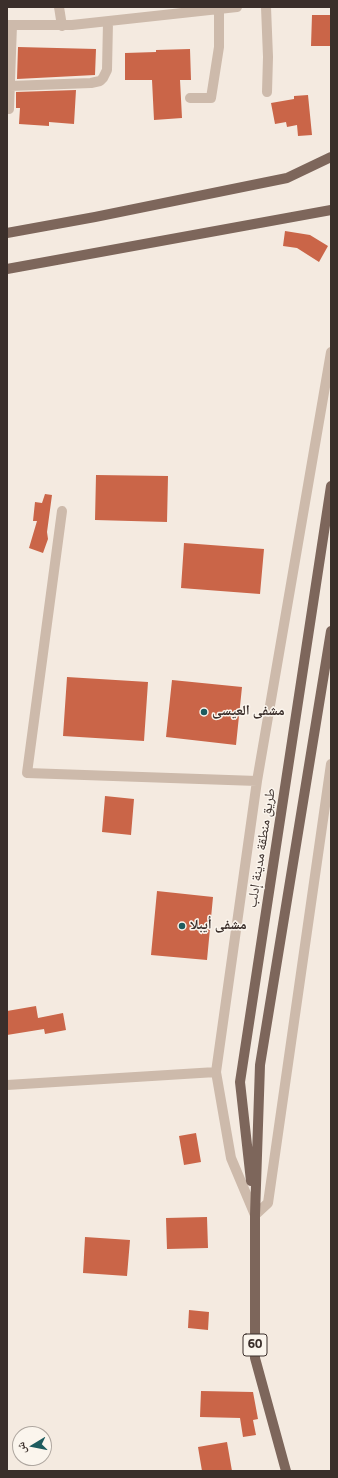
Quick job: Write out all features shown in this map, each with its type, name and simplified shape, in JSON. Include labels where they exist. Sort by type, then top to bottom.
[{"type":"main road","points":[[7,233],[287,178],[331,157]]},
{"type":"main road","points":[[7,268],[331,210]]},
{"type":"main road","name":"طريق منطقة مدينة إدلب","points":[[255,1215],[240,1082],[331,486]]},
{"type":"main road","name":"طريق منطقة مدينة إدلب","points":[[286,1471],[255,1358],[255,1215],[260,1065],[331,631]]},
{"type":"street","points":[[59,7],[62,26]]},
{"type":"street","points":[[8,109],[10,86],[10,25],[62,26],[237,7]]},
{"type":"street","points":[[266,7],[268,57],[267,92]]},
{"type":"street","points":[[190,98],[211,98],[219,47],[219,10]]},
{"type":"street","points":[[10,86],[91,83],[100,81],[108,70],[108,22]]},
{"type":"street","points":[[331,352],[257,780],[216,1072],[231,1158],[255,1215],[268,1203],[331,764]]},
{"type":"street","points":[[62,511],[27,773],[257,780]]},
{"type":"street","points":[[7,1085],[216,1072]]},
{"type":"building","points":[[312,15],[331,15],[331,46],[311,46]]},
{"type":"building","points":[[18,47],[96,49],[95,75],[17,79]]},
{"type":"building","points":[[190,49],[191,80],[180,80],[182,118],[154,120],[152,80],[125,80],[125,53]]},
{"type":"building","points":[[76,90],[74,124],[49,122],[49,126],[19,124],[20,108],[16,108],[16,92]]},
{"type":"building","points":[[308,95],[312,135],[298,136],[297,125],[287,127],[286,122],[275,124],[271,103],[294,99],[294,96]]},
{"type":"building","points":[[285,231],[310,235],[328,246],[319,262],[297,248],[283,246]]},
{"type":"building","points":[[96,475],[168,476],[167,522],[95,520]]},
{"type":"building","points":[[45,494],[52,495],[47,532],[48,539],[43,553],[29,548],[37,521],[33,521],[35,502],[42,503]]},
{"type":"building","points":[[184,543],[264,549],[260,594],[181,588]]},
{"type":"building","points":[[67,677],[148,682],[144,741],[63,736]]},
{"type":"building","name":"مشفى العيسى","points":[[172,680],[242,687],[236,745],[166,737]]},
{"type":"building","points":[[105,796],[134,799],[131,835],[102,832]]},
{"type":"building","name":"مشفى أيبلا","points":[[157,891],[213,897],[207,960],[151,955]]},
{"type":"building","points":[[36,1006],[38,1018],[63,1013],[66,1030],[45,1034],[44,1029],[7,1035],[7,1011]]},
{"type":"building","points":[[196,1133],[201,1162],[184,1165],[179,1136]]},
{"type":"building","points":[[207,1217],[208,1248],[167,1249],[166,1218]]},
{"type":"building","points":[[85,1237],[130,1240],[127,1276],[83,1273]]},
{"type":"building","points":[[189,1310],[209,1312],[208,1330],[188,1328]]},
{"type":"building","points":[[201,1391],[253,1392],[258,1419],[253,1420],[256,1435],[243,1437],[240,1418],[200,1417]]},
{"type":"building","points":[[227,1442],[232,1471],[202,1471],[198,1447]]},
{"type":"place","name":"مشفى العيسى","points":[[204,712]]},
{"type":"place","name":"مشفى أيبلا","points":[[182,926]]}]
